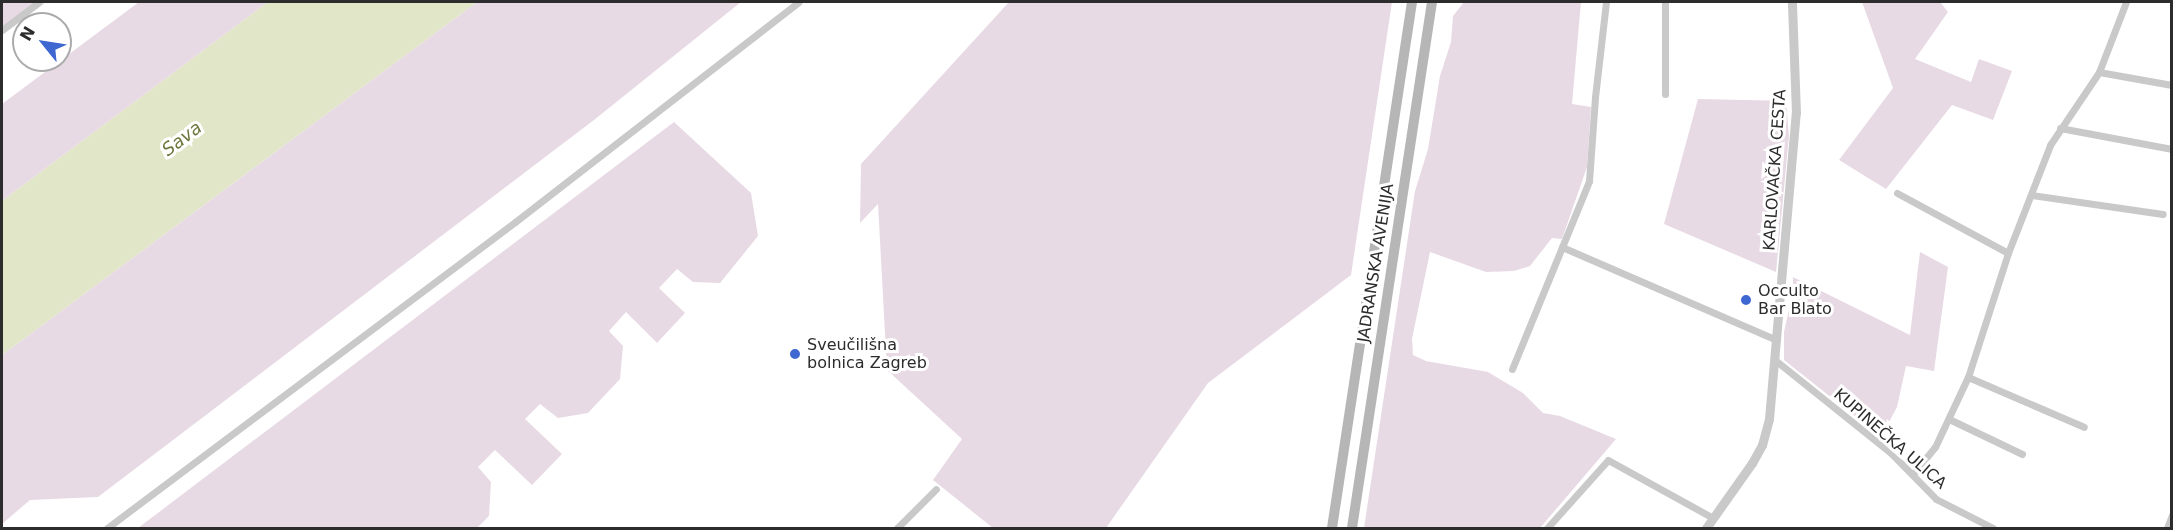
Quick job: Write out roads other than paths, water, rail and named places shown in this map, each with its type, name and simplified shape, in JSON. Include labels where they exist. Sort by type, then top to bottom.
[{"type":"main road","name":"JADRANSKA AVENIJA","points":[[1332,528],[1412,2]]},
{"type":"main road","name":"JADRANSKA AVENIJA","points":[[1352,528],[1432,2]]},
{"type":"street","points":[[2,30],[39,2]]},
{"type":"street","points":[[111,527],[524,216],[799,2]]},
{"type":"street","points":[[1512,369],[1589,181],[1595,97],[1606,2]]},
{"type":"street","points":[[1665,2],[1665,94]]},
{"type":"street","name":"KARLOVAČKA CESTA","points":[[1706,528],[1762,445],[1769,419],[1796,113],[1792,2]]},
{"type":"street","points":[[1913,474],[1935,447],[1968,377],[2008,254],[2050,145],[2099,72],[2126,2]]},
{"type":"street","points":[[2099,72],[2172,85]]},
{"type":"street","points":[[2060,128],[2172,149]]},
{"type":"street","points":[[1897,193],[2008,254]]},
{"type":"street","points":[[2031,195],[2163,214]]},
{"type":"street","points":[[1562,247],[1777,340]]},
{"type":"street","name":"KUPINEČKA ULICA","points":[[1775,360],[1913,474],[1936,499],[1993,528]]},
{"type":"street","points":[[1968,377],[2084,426]]},
{"type":"street","points":[[1949,419],[2022,454]]},
{"type":"street","points":[[1547,528],[1608,460],[1713,518]]},
{"type":"street","points":[[897,528],[936,489]]},
{"type":"street","points":[[2167,528],[2172,515]]},
{"type":"water","name":"Sava","points":[[268,2],[477,2],[2,355],[2,201]]},
{"type":"place","name":"Occulto Bar Blato","points":[[1746,300]]},
{"type":"place","name":"Sveučilišna bolnica Zagreb","points":[[795,354]]}]
